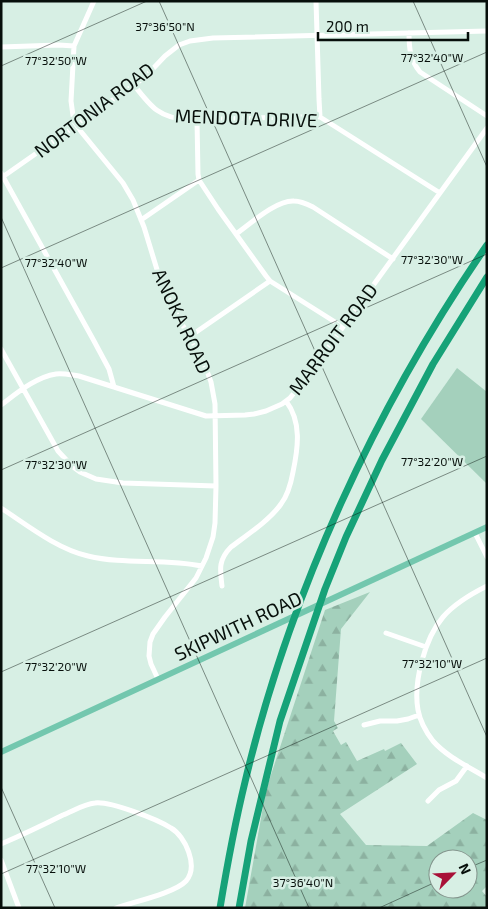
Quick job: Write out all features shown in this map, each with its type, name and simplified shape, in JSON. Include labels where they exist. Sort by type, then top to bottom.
[{"type":"highway","points":[[220,908],[243,791],[257,737],[276,671],[312,574],[365,452],[407,373],[487,245]]},
{"type":"highway","points":[[239,908],[250,841],[280,721],[325,589],[346,537],[382,460],[433,364],[487,277]]},
{"type":"main road","name":"SKIPWITH ROAD","points":[[1,752],[487,527]]},
{"type":"street","name":"ANOKA ROAD","points":[[94,1],[74,46],[70,101],[72,116],[76,126],[131,195],[162,286],[199,353],[213,391],[216,486],[213,537],[206,558],[196,578],[153,634],[150,642],[149,656],[158,679]]},
{"type":"street","points":[[316,1],[320,117]]},
{"type":"street","name":"NORTONIA ROAD","points":[[2,176],[134,85],[146,76],[171,50],[190,41],[213,38],[487,31]]},
{"type":"street","points":[[409,33],[410,55],[420,72],[487,116]]},
{"type":"street","points":[[1,46],[74,46]]},
{"type":"street","name":"MENDOTA DRIVE","points":[[134,85],[150,104],[166,116],[183,120],[320,117],[440,193]]},
{"type":"street","points":[[197,120],[199,180],[218,209],[270,281],[343,327]]},
{"type":"street","name":"MARROIT ROAD","points":[[1,405],[41,379],[58,374],[79,376],[206,416],[254,414],[266,411],[286,401],[298,389],[487,128]]},
{"type":"street","points":[[2,176],[94,341],[109,370],[114,386]]},
{"type":"street","points":[[141,220],[199,180]]},
{"type":"street","points":[[236,234],[279,204],[299,201],[313,207],[392,259]]},
{"type":"street","points":[[189,337],[270,281]]},
{"type":"street","points":[[1,349],[58,451],[80,472],[96,479],[122,483],[216,486]]},
{"type":"street","points":[[222,586],[220,565],[225,553],[273,514],[283,502],[289,489],[298,451],[298,440],[296,423],[286,401]]},
{"type":"street","points":[[1,508],[76,553],[124,561],[191,563],[202,566]]},
{"type":"street","points":[[475,532],[487,557]]},
{"type":"street","points":[[487,586],[466,597],[452,607],[444,616],[426,647],[417,691],[419,715],[427,732],[434,741],[444,751],[487,778]]},
{"type":"street","points":[[386,632],[426,647]]},
{"type":"street","points":[[364,725],[380,721],[408,719],[419,715]]},
{"type":"street","points":[[428,801],[439,790],[456,781],[467,766]]},
{"type":"street","points":[[1,844],[88,804],[96,803],[111,804],[170,827],[181,839],[191,859],[191,870],[188,879],[175,888],[163,893],[116,908]]},
{"type":"street","points":[[1,860],[19,908]]},
{"type":"green space","points":[[457,368],[487,392],[487,484],[421,419]]},
{"type":"green space","points":[[370,592],[341,629],[334,721],[338,728],[333,731],[341,745],[346,742],[357,761],[401,743],[417,764],[340,814],[366,845],[427,846],[473,813],[487,820],[487,886],[482,891],[487,897],[487,908],[245,908],[266,790],[325,610]]}]
